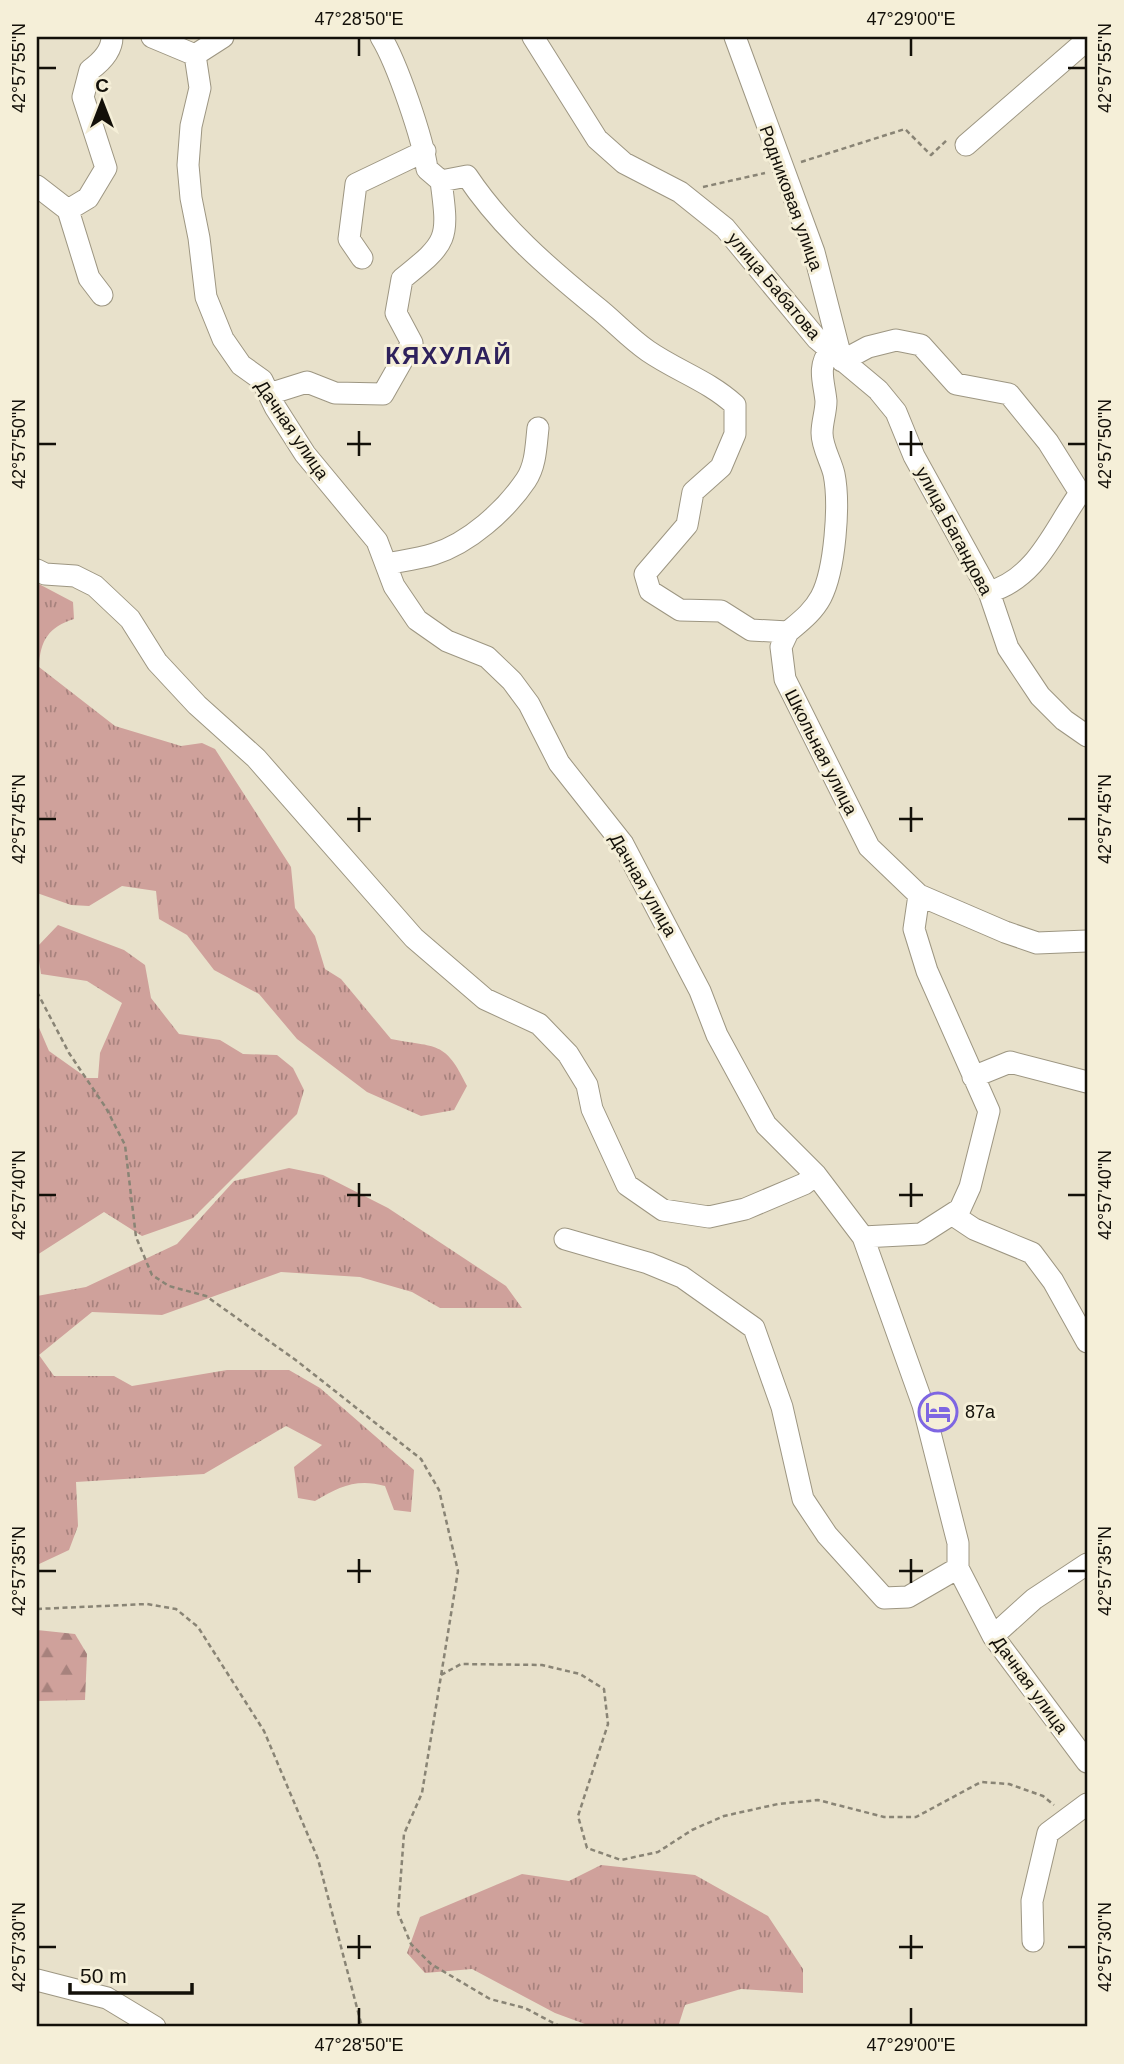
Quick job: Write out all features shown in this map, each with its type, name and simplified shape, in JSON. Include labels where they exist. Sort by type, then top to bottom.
[{"type":"street","points":[[68,210],[88,198],[106,168],[83,97],[90,69],[99,63],[112,46],[112,37]]},
{"type":"street","points":[[152,37],[195,55],[222,37]]},
{"type":"street","name":"улица Бабатова","points":[[533,37],[597,139],[624,163],[680,192],[725,228],[817,339],[836,355]]},
{"type":"street","name":"Родниковая улица","points":[[734,37],[814,252],[836,355]]},
{"type":"street","points":[[269,394],[307,382],[335,393],[383,394],[412,343],[396,313],[402,279],[439,249],[447,223],[441,181],[427,169],[425,151],[383,38]]},
{"type":"street","points":[[961,138],[1087,40]]},
{"type":"street","name":"Дачная улица","points":[[195,55],[200,88],[191,126],[188,165],[206,297],[223,339],[241,365],[262,380],[304,454],[377,541],[394,586],[417,620],[447,641],[487,657],[512,681],[529,704],[559,763],[623,844],[700,991],[717,1035],[766,1125],[816,1175],[863,1237],[923,1405],[958,1543],[958,1567],[993,1636],[1087,1762]]},
{"type":"street","points":[[362,258],[349,239],[356,184],[425,151]]},
{"type":"street","points":[[441,181],[467,176],[495,216],[567,284],[649,351],[714,386],[735,405],[735,434],[721,467],[693,492],[687,525],[645,574],[650,591],[680,610],[721,611],[751,630],[788,632],[808,616],[822,595],[830,568],[834,530],[834,477],[822,435],[826,402],[821,380],[822,361],[896,340],[921,345],[956,384],[1009,394],[1048,442],[1083,494],[1038,558],[1006,587],[989,592]]},
{"type":"street","points":[[37,186],[68,210],[89,278],[102,295]]},
{"type":"street","name":"улица Багандова","points":[[836,355],[878,390],[896,412],[914,456],[989,592],[1008,648],[1040,696],[1063,720],[1087,736]]},
{"type":"street","points":[[386,564],[433,555],[455,545],[489,521],[527,479],[535,455],[538,428]]},
{"type":"street","points":[[37,570],[45,574],[75,576],[95,586],[130,619],[158,662],[197,705],[256,758],[414,938],[485,999],[539,1024],[568,1054],[587,1085],[592,1109],[627,1185],[663,1210],[709,1217],[745,1209],[804,1184],[816,1175]]},
{"type":"street","name":"Школьная улица","points":[[788,632],[781,647],[785,679],[821,755],[843,791],[869,847],[919,895]]},
{"type":"street","points":[[863,1237],[921,1234],[960,1209],[970,1187],[989,1111],[927,971],[914,929],[919,895],[1038,943],[1087,941]]},
{"type":"street","points":[[972,1077],[1010,1062],[1087,1082]]},
{"type":"street","points":[[953,1215],[975,1229],[1031,1253],[1053,1281],[1087,1342]]},
{"type":"street","points":[[565,1239],[648,1263],[682,1278],[754,1328],[782,1407],[803,1499],[827,1535],[884,1598],[908,1597],[958,1567]]},
{"type":"street","points":[[993,1636],[1034,1599],[1087,1564]]},
{"type":"street","points":[[1033,1941],[1032,1901],[1048,1833],[1087,1804]]},
{"type":"street","points":[[37,1980],[107,1998],[155,2027]]},
{"type":"path","points":[[680,192],[781,169],[905,129],[931,155],[961,138]]},
{"type":"path","points":[[37,992],[69,1053],[106,1108],[124,1145],[136,1237],[152,1275],[169,1286],[206,1296],[240,1320],[421,1459],[439,1490],[458,1570],[422,1793],[404,1834],[398,1913],[411,1944],[430,1965],[490,1999],[525,2008],[561,2027]]},
{"type":"path","points":[[37,1609],[147,1604],[176,1609],[198,1627],[264,1731],[318,1860],[362,2027]]},
{"type":"path","points":[[441,1675],[461,1664],[542,1665],[580,1674],[604,1689],[608,1724],[578,1816],[587,1848],[621,1860],[657,1852],[692,1830],[724,1816],[778,1804],[818,1800],[884,1817],[916,1817],[981,1782],[1009,1784],[1043,1796],[1069,1818]]},
{"type":"green space","points":[[37,583],[73,602],[74,619],[58,626],[47,636],[41,649],[39,667],[115,726],[181,746],[202,743],[215,749],[291,867],[295,908],[315,936],[325,969],[341,979],[391,1039],[429,1046],[445,1053],[467,1086],[454,1110],[421,1116],[367,1092],[297,1039],[259,994],[214,970],[187,935],[159,919],[156,891],[122,886],[89,906],[71,905],[37,893]]},
{"type":"green space","points":[[58,925],[124,950],[145,965],[151,998],[179,1034],[220,1040],[243,1054],[277,1055],[293,1068],[304,1090],[297,1114],[193,1218],[142,1236],[104,1212],[37,1255],[37,1023],[49,1051],[87,1078],[98,1078],[100,1053],[122,1003],[87,981],[41,974],[37,947]]},
{"type":"green space","points":[[289,1168],[323,1175],[388,1208],[506,1286],[522,1308],[440,1308],[412,1292],[360,1277],[281,1272],[162,1315],[92,1312],[39,1355],[54,1376],[114,1376],[132,1386],[227,1370],[289,1370],[320,1388],[414,1470],[411,1512],[394,1510],[385,1486],[375,1484],[348,1485],[315,1501],[298,1498],[294,1467],[322,1445],[286,1426],[204,1474],[76,1482],[78,1526],[69,1550],[37,1565],[37,1296],[86,1287],[177,1244],[234,1181]]},
{"type":"green space","points":[[37,1630],[75,1634],[87,1654],[85,1700],[37,1701]]},
{"type":"green space","points":[[601,1865],[695,1875],[768,1916],[803,1969],[803,1993],[741,1989],[685,2005],[678,2027],[593,2027],[555,2013],[472,1969],[425,1973],[407,1953],[420,1917],[522,1874],[569,1881]]},
{"type":"place","name":"87а","points":[[938,1412]]},
{"type":"district","name":"КЯХУЛАЙ","points":[[449,356]]}]
